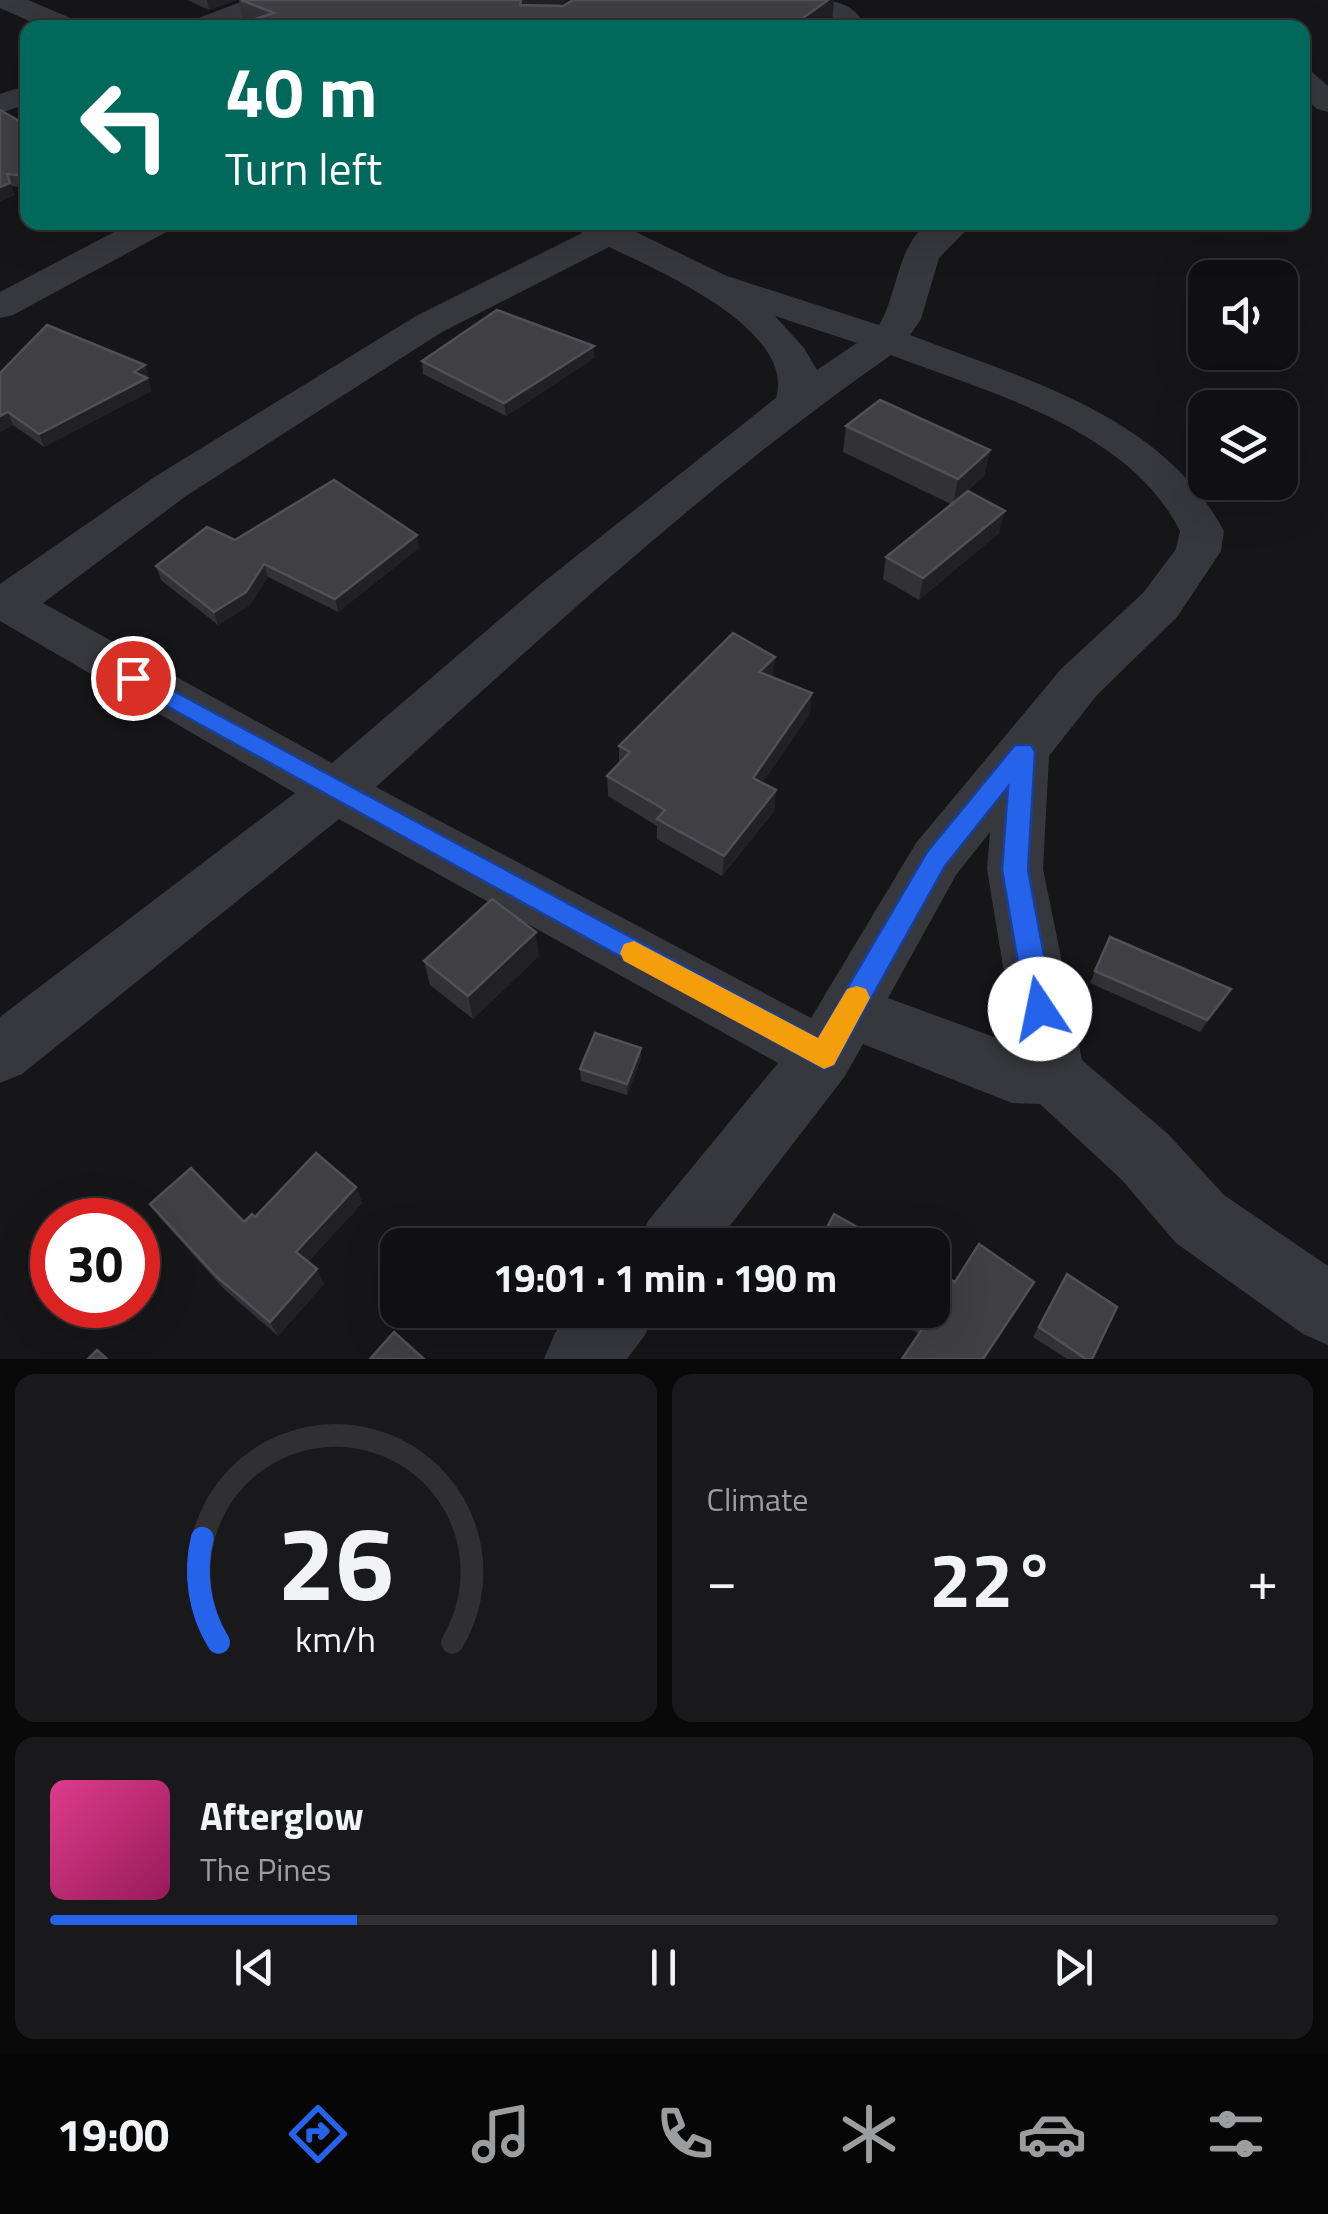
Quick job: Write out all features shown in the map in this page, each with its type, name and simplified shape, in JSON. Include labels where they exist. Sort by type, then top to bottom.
[{"type":"street","points":[[5,0],[51,20]]},
{"type":"street","points":[[219,20],[272,0]]},
{"type":"street","points":[[816,0],[846,14],[849,20]]},
{"type":"street","points":[[1310,86],[1328,104]]},
{"type":"street","points":[[0,306],[145,230]]},
{"type":"street","points":[[594,230],[428,324],[171,486],[4,602],[336,791],[843,1036],[1012,1074],[1053,1075]]},
{"type":"street","points":[[602,230],[714,284],[887,340],[1064,409],[1119,441],[1158,470],[1191,510],[1202,531],[1198,551],[1160,605],[1079,682],[936,859],[843,1036],[686,1228]]},
{"type":"street","points":[[0,1054],[336,791],[558,594],[795,403],[887,340],[902,319],[921,258],[946,230]]},
{"type":"street","points":[[714,284],[759,321],[792,358],[800,378],[795,403]]},
{"type":"street","points":[[1023,752],[1015,870],[1053,1075],[1145,1157],[1200,1220],[1328,1309]]},
{"type":"street","points":[[581,1359],[606,1328]]},
{"type":"building","points":[[241,0],[521,0],[520,5],[563,6],[573,0],[828,0],[800,20],[252,20],[274,13]]},
{"type":"building","points":[[0,110],[20,121],[20,175],[7,174],[10,183],[0,187]]},
{"type":"building","points":[[497,310],[594,346],[504,403],[422,361]]},
{"type":"building","points":[[47,325],[145,365],[134,372],[147,378],[39,434],[8,412],[0,416],[0,373]]},
{"type":"building","points":[[880,400],[990,450],[958,479],[846,426]]},
{"type":"building","points":[[334,480],[417,535],[335,599],[264,564],[246,592],[214,612],[156,566],[207,527],[235,540]]},
{"type":"building","points":[[968,491],[1005,511],[923,578],[886,557]]},
{"type":"building","points":[[733,633],[775,657],[759,672],[812,693],[753,778],[776,790],[724,856],[657,819],[665,810],[607,776],[630,752],[619,746]]},
{"type":"building","points":[[492,899],[536,932],[468,996],[424,961]]},
{"type":"building","points":[[1110,937],[1231,989],[1207,1020],[1095,971]]},
{"type":"building","points":[[595,1033],[641,1048],[627,1084],[580,1069]]},
{"type":"building","points":[[316,1153],[356,1187],[296,1252],[317,1269],[270,1322],[216,1276],[160,1215],[160,1198],[157,1198],[191,1168],[244,1222],[252,1214],[255,1217]]},
{"type":"building","points":[[834,1214],[859,1228],[827,1228]]},
{"type":"building","points":[[979,1244],[1034,1282],[983,1359],[902,1359],[923,1328],[950,1328],[950,1279],[955,1282]]},
{"type":"building","points":[[1067,1274],[1117,1307],[1092,1359],[1086,1359],[1039,1327]]},
{"type":"building","points":[[394,1332],[424,1359],[370,1359]]},
{"type":"building","points":[[97,1350],[107,1359],[88,1359]]},
{"type":"slow traffic","points":[[634,953],[824,1056],[857,998]]},
{"type":"route","points":[[133,678],[824,1056],[936,859],[1023,752],[1015,870],[1040,1009]]}]
